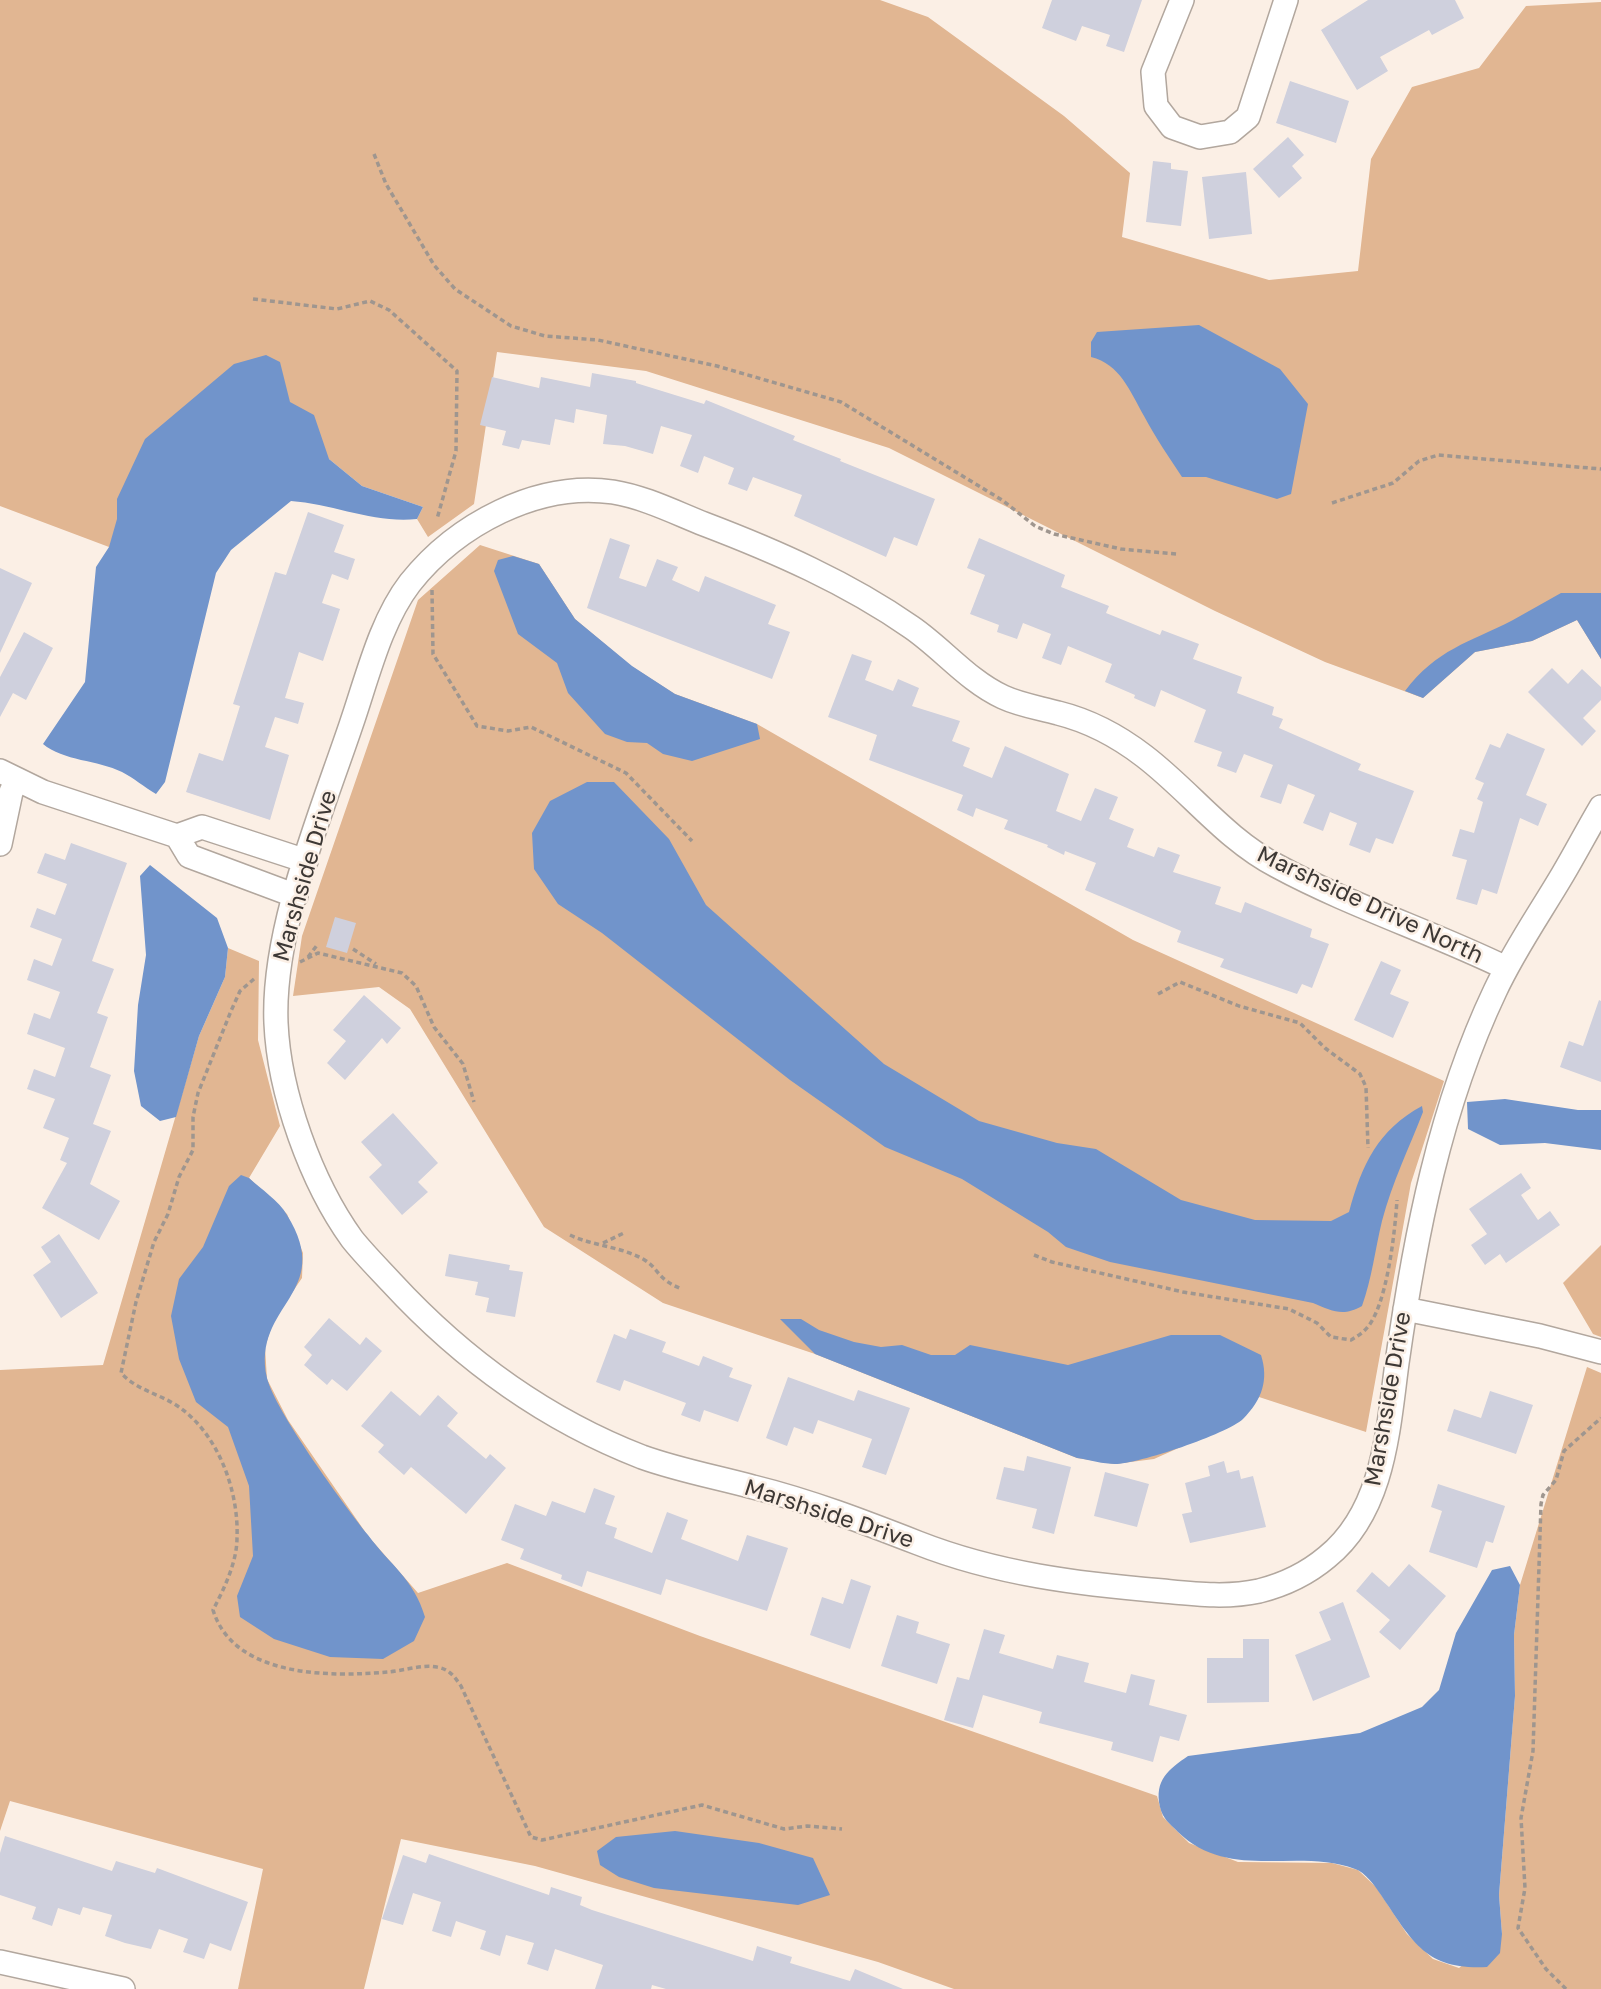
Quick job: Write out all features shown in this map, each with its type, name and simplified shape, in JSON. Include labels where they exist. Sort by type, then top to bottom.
[{"type":"street","points":[[1182,0],[1153,72],[1156,106],[1172,127],[1200,137],[1230,132],[1248,117],[1286,0]]},
{"type":"street","name":"Marshside Drive North","points":[[463,536],[490,517],[538,497],[598,491],[647,501],[723,531],[840,584],[913,628],[1001,696],[1095,724],[1146,757],[1222,828],[1276,866],[1506,968]]},
{"type":"street","name":"Marshside Drive","points":[[463,536],[432,560],[404,590],[383,635],[306,861],[278,960],[276,1020],[279,1057],[297,1127],[337,1213],[354,1240],[422,1315],[484,1371],[584,1432],[644,1457],[838,1512],[987,1566],[1076,1584],[1215,1595],[1255,1592],[1298,1577],[1335,1552],[1367,1510],[1381,1466],[1420,1219],[1461,1073],[1506,968],[1601,807]]},
{"type":"street","points":[[9,775],[43,792],[177,836],[202,827],[306,861]]},
{"type":"street","points":[[0,844],[11,792],[9,775]]},
{"type":"street","points":[[177,836],[189,856],[296,896]]},
{"type":"street","points":[[1405,1309],[1540,1336],[1601,1352]]},
{"type":"street","points":[[0,1962],[124,1989]]},
{"type":"path","points":[[374,154],[391,195],[434,265],[455,289],[511,326],[545,336],[598,340],[717,366],[830,398],[859,412],[1002,500],[1035,526],[1054,534],[1121,549],[1177,554]]},
{"type":"path","points":[[253,299],[337,309],[370,301],[389,310],[457,371],[456,451],[437,519]]},
{"type":"path","points":[[1332,503],[1393,483],[1419,461],[1438,454],[1601,469]]},
{"type":"path","points":[[432,588],[433,654],[477,726],[508,731],[531,727],[626,773],[692,841]]},
{"type":"path","points":[[306,959],[318,944]]},
{"type":"path","points":[[353,949],[378,965]]},
{"type":"path","points":[[292,967],[318,953],[378,965],[402,973],[416,986],[434,1027],[463,1064],[474,1102]]},
{"type":"path","points":[[254,979],[240,991],[198,1093],[193,1117],[193,1150],[179,1177],[168,1214],[154,1242],[136,1302],[121,1373],[133,1386],[177,1405],[201,1427],[218,1453],[230,1481],[236,1510],[238,1541],[229,1573],[213,1610],[216,1619],[232,1641],[249,1655],[284,1667],[354,1673],[435,1666],[450,1671],[461,1686],[531,1837],[542,1840],[702,1805],[784,1829],[807,1826],[842,1829]]},
{"type":"path","points":[[1158,994],[1180,982],[1239,1006],[1307,1027],[1325,1048],[1360,1074],[1366,1087],[1368,1148]]},
{"type":"path","points":[[1034,1255],[1052,1262],[1183,1292],[1289,1309],[1317,1323],[1331,1337],[1351,1340],[1366,1329],[1378,1306],[1396,1220],[1397,1200]]},
{"type":"path","points":[[570,1235],[588,1244],[601,1243],[624,1233]]},
{"type":"path","points":[[601,1243],[646,1260],[664,1282],[682,1289]]},
{"type":"path","points":[[1566,1989],[1538,1958],[1518,1928],[1525,1888],[1521,1818],[1533,1751],[1532,1714],[1540,1611],[1541,1504],[1543,1495],[1556,1480],[1564,1451],[1601,1418]]},
{"type":"shaded area","points":[[0,0],[880,0],[928,17],[1064,116],[1130,173],[1122,237],[1269,280],[1358,271],[1371,159],[1412,87],[1479,68],[1526,6],[1601,2],[1601,659],[1577,620],[1532,641],[1475,652],[1423,698],[1325,662],[1215,611],[889,448],[646,371],[497,352],[474,504],[428,537],[417,519],[423,507],[362,486],[329,459],[109,547],[0,506]]},
{"type":"shaded area","points":[[480,545],[539,564],[575,619],[631,666],[675,694],[757,724],[1133,940],[1444,1081],[1411,1183],[1366,1432],[1259,1397],[1241,1420],[1154,1459],[1115,1464],[1077,1458],[815,1354],[663,1303],[544,1227],[410,1009],[379,987],[293,996],[302,936],[418,600]]},
{"type":"shaded area","points":[[228,948],[259,961],[258,1040],[280,1126],[249,1178],[287,1214],[303,1253],[302,1278],[274,1319],[265,1347],[267,1379],[288,1420],[368,1536],[418,1593],[507,1563],[700,1636],[1157,1796],[1163,1817],[1189,1843],[1238,1862],[1332,1863],[1358,1870],[1376,1887],[1407,1934],[1433,1959],[1459,1968],[1502,1934],[1499,1895],[1515,1696],[1514,1635],[1520,1585],[1587,1367],[1601,1373],[1601,1989],[954,1989],[878,1962],[535,1866],[401,1839],[364,1989],[238,1989],[263,1869],[10,1801],[0,1831],[0,1370],[103,1365],[199,1036],[225,977]]},
{"type":"shaded area","points":[[1601,1245],[1601,1337],[1593,1334],[1563,1283]]},
{"type":"water","points":[[1199,325],[1280,369],[1308,404],[1291,494],[1277,499],[1206,477],[1182,477],[1117,372],[1091,357],[1091,342],[1097,332]]},
{"type":"water","points":[[266,355],[280,362],[290,402],[314,415],[329,459],[362,486],[423,507],[417,519],[402,520],[291,501],[231,550],[216,573],[165,782],[156,794],[113,768],[60,754],[43,744],[85,682],[96,567],[109,547],[117,519],[117,499],[145,439],[234,364]]},
{"type":"water","points":[[513,556],[539,564],[575,619],[632,666],[675,694],[757,724],[760,739],[692,761],[663,754],[647,743],[627,742],[605,734],[568,693],[557,663],[518,634],[494,571],[498,560]]},
{"type":"water","points":[[1561,593],[1601,593],[1601,659],[1577,620],[1532,641],[1475,652],[1423,698],[1405,691],[1441,656]]},
{"type":"water","points":[[587,782],[614,782],[669,839],[706,905],[884,1064],[979,1121],[1057,1143],[1096,1149],[1181,1200],[1255,1220],[1331,1221],[1349,1212],[1366,1164],[1383,1137],[1407,1115],[1422,1106],[1423,1112],[1386,1207],[1362,1306],[1338,1312],[1313,1303],[1110,1262],[1066,1247],[1048,1232],[962,1179],[885,1147],[790,1080],[602,933],[558,904],[534,869],[532,833],[550,801]]},
{"type":"water","points":[[150,865],[217,918],[228,948],[225,977],[199,1036],[176,1117],[160,1121],[141,1106],[134,1071],[138,1005],[146,955],[140,876]]},
{"type":"water","points":[[1505,1099],[1578,1110],[1601,1110],[1601,1150],[1545,1143],[1500,1145],[1468,1129],[1467,1102]]},
{"type":"water","points":[[241,1175],[249,1178],[279,1205],[300,1242],[302,1263],[298,1282],[270,1332],[265,1353],[267,1378],[273,1393],[296,1434],[328,1481],[376,1546],[415,1592],[425,1617],[414,1641],[383,1659],[330,1657],[274,1639],[240,1617],[237,1596],[253,1556],[249,1486],[228,1427],[196,1402],[179,1359],[171,1316],[179,1279],[203,1247],[229,1186]]},
{"type":"water","points":[[780,1319],[801,1319],[819,1330],[854,1342],[881,1347],[902,1345],[931,1355],[955,1355],[970,1345],[1068,1365],[1171,1335],[1220,1335],[1261,1355],[1264,1381],[1255,1405],[1234,1425],[1202,1440],[1161,1454],[1126,1463],[1106,1463],[1077,1458],[815,1354]]},
{"type":"water","points":[[1510,1566],[1520,1585],[1514,1635],[1515,1696],[1499,1895],[1502,1934],[1500,1953],[1487,1967],[1449,1964],[1423,1950],[1402,1926],[1373,1884],[1359,1871],[1333,1863],[1241,1860],[1219,1856],[1198,1847],[1165,1818],[1159,1798],[1161,1782],[1169,1771],[1188,1756],[1360,1733],[1422,1707],[1439,1690],[1456,1633],[1492,1570]]},
{"type":"water","points":[[675,1831],[759,1843],[813,1858],[830,1895],[798,1905],[654,1888],[619,1877],[600,1865],[597,1851],[616,1837]]},
{"type":"building","points":[[1052,0],[1142,0],[1124,52],[1106,46],[1110,35],[1082,26],[1076,41],[1042,28]]},
{"type":"building","points":[[1368,0],[1455,0],[1464,18],[1432,35],[1429,30],[1380,57],[1388,71],[1357,90],[1321,30]]},
{"type":"building","points":[[1290,81],[1349,101],[1336,143],[1276,123]]},
{"type":"building","points":[[1288,137],[1304,155],[1292,166],[1302,178],[1279,198],[1253,169]]},
{"type":"building","points":[[1153,161],[1171,163],[1171,169],[1188,171],[1181,226],[1146,222]]},
{"type":"building","points":[[1246,172],[1252,234],[1209,239],[1202,177]]},
{"type":"building","points":[[592,373],[636,381],[704,404],[706,400],[795,436],[793,440],[841,459],[840,461],[935,499],[917,546],[894,537],[886,557],[794,516],[802,495],[753,477],[747,491],[728,484],[734,468],[704,456],[698,473],[680,466],[692,435],[661,426],[653,454],[625,446],[603,444],[607,415],[576,409],[574,423],[555,419],[550,445],[522,440],[519,449],[502,445],[506,431],[480,425],[492,377],[539,388],[541,377],[590,387]]},
{"type":"building","points":[[308,512],[344,525],[334,552],[355,559],[348,580],[332,574],[322,603],[340,609],[323,661],[299,652],[285,698],[304,703],[298,724],[275,717],[265,747],[289,755],[270,820],[186,792],[199,753],[223,761],[240,706],[233,704],[275,572],[286,575]]},
{"type":"building","points":[[610,538],[630,545],[619,578],[646,587],[657,559],[678,567],[672,580],[699,592],[705,576],[776,605],[768,624],[790,632],[772,679],[587,608]]},
{"type":"building","points":[[979,538],[1065,575],[1061,587],[1109,606],[1106,613],[1160,635],[1162,630],[1199,644],[1193,659],[1242,677],[1237,693],[1274,707],[1272,715],[1283,719],[1279,728],[1361,764],[1358,770],[1414,791],[1393,844],[1376,838],[1370,853],[1349,845],[1357,823],[1330,812],[1323,831],[1303,823],[1315,795],[1288,784],[1281,804],[1260,797],[1273,765],[1244,754],[1236,773],[1217,766],[1222,752],[1194,742],[1206,710],[1161,690],[1155,707],[1105,682],[1112,664],[1068,646],[1061,665],[1042,658],[1051,634],[1023,623],[1017,639],[997,632],[999,625],[970,614],[985,575],[967,568]]},
{"type":"building","points":[[0,568],[32,583],[0,653]]},
{"type":"building","points":[[24,632],[53,648],[26,700],[13,693],[0,717],[0,677]]},
{"type":"building","points":[[852,654],[872,661],[865,680],[893,691],[898,679],[919,688],[912,706],[960,721],[952,741],[970,748],[963,766],[992,778],[1005,746],[1069,774],[1056,811],[1081,821],[1095,788],[1118,797],[1109,819],[1134,829],[1127,847],[1154,857],[1158,847],[1180,855],[1173,872],[1221,887],[1215,904],[1241,913],[1245,902],[1312,929],[1310,937],[1329,944],[1312,988],[1302,984],[1297,994],[1220,967],[1224,959],[1177,942],[1181,931],[1085,890],[1096,863],[1065,851],[1064,855],[1047,847],[1048,845],[1004,829],[1008,820],[976,808],[973,817],[957,810],[963,795],[869,760],[877,735],[828,717]]},
{"type":"building","points":[[1552,668],[1568,684],[1582,669],[1601,687],[1601,700],[1583,718],[1596,731],[1582,746],[1528,692]]},
{"type":"building","points":[[1507,733],[1545,749],[1526,795],[1547,804],[1538,826],[1520,818],[1497,894],[1482,889],[1477,905],[1456,899],[1467,860],[1452,856],[1460,829],[1474,833],[1483,802],[1477,799],[1484,783],[1475,779],[1490,744],[1500,748]]},
{"type":"building","points":[[71,843],[127,863],[92,961],[114,969],[97,1013],[108,1017],[90,1067],[111,1075],[93,1124],[111,1131],[90,1184],[120,1201],[99,1240],[42,1208],[67,1163],[60,1160],[69,1138],[43,1128],[55,1099],[27,1089],[34,1069],[55,1077],[65,1048],[27,1034],[34,1013],[50,1019],[60,992],[27,980],[34,959],[52,966],[62,939],[30,927],[37,908],[55,915],[67,884],[37,873],[45,853],[65,860]]},
{"type":"building","points":[[335,917],[356,923],[347,953],[326,947]]},
{"type":"building","points":[[1381,961],[1401,970],[1390,994],[1409,1002],[1393,1038],[1354,1020]]},
{"type":"building","points":[[364,995],[401,1028],[387,1044],[382,1038],[345,1080],[327,1063],[346,1041],[333,1030]]},
{"type":"building","points":[[1599,1000],[1601,1082],[1560,1067],[1569,1041],[1583,1046]]},
{"type":"building","points":[[393,1113],[438,1163],[418,1182],[428,1192],[402,1215],[369,1177],[382,1165],[361,1142]]},
{"type":"building","points":[[1521,1173],[1531,1188],[1521,1195],[1538,1220],[1550,1211],[1560,1225],[1506,1263],[1500,1254],[1485,1265],[1471,1245],[1487,1234],[1469,1209]]},
{"type":"building","points":[[59,1234],[98,1293],[61,1318],[33,1275],[51,1262],[41,1247]]},
{"type":"building","points":[[449,1254],[510,1265],[509,1270],[523,1272],[515,1317],[486,1312],[489,1298],[475,1295],[478,1282],[445,1276]]},
{"type":"building","points":[[329,1318],[360,1345],[366,1337],[382,1351],[347,1391],[332,1379],[327,1385],[304,1365],[312,1355],[304,1347]]},
{"type":"building","points":[[630,1329],[666,1342],[662,1352],[699,1366],[703,1356],[733,1368],[729,1377],[752,1385],[738,1422],[704,1410],[700,1422],[681,1415],[686,1403],[624,1380],[620,1391],[596,1382],[614,1334],[626,1339]]},
{"type":"building","points":[[788,1377],[854,1401],[858,1390],[910,1408],[886,1475],[862,1467],[872,1439],[818,1420],[813,1434],[794,1427],[787,1446],[766,1438]]},
{"type":"building","points":[[391,1391],[420,1416],[438,1395],[458,1413],[447,1426],[486,1459],[490,1454],[506,1468],[466,1514],[411,1467],[404,1475],[378,1452],[384,1445],[361,1426]]},
{"type":"building","points":[[1490,1391],[1533,1405],[1516,1454],[1447,1431],[1454,1409],[1481,1418]]},
{"type":"building","points":[[1027,1456],[1071,1467],[1054,1534],[1032,1528],[1037,1509],[996,1499],[1004,1467],[1024,1471]]},
{"type":"building","points":[[1224,1461],[1227,1473],[1239,1470],[1241,1479],[1253,1476],[1266,1527],[1190,1543],[1182,1514],[1192,1512],[1185,1483],[1210,1476],[1208,1466]]},
{"type":"building","points":[[1105,1472],[1149,1484],[1137,1527],[1094,1516]]},
{"type":"building","points":[[1438,1484],[1505,1506],[1493,1543],[1486,1541],[1477,1568],[1429,1552],[1442,1511],[1431,1507]]},
{"type":"building","points":[[594,1488],[615,1496],[605,1524],[617,1528],[614,1538],[652,1553],[667,1512],[688,1520],[681,1539],[738,1561],[747,1535],[788,1548],[767,1611],[666,1579],[661,1595],[587,1571],[582,1587],[561,1579],[562,1575],[520,1559],[524,1549],[501,1540],[515,1504],[546,1516],[552,1501],[585,1513]]},
{"type":"building","points":[[1409,1564],[1446,1596],[1400,1650],[1379,1632],[1390,1620],[1356,1591],[1372,1572],[1389,1587]]},
{"type":"building","points":[[851,1579],[871,1586],[850,1649],[810,1635],[822,1597],[843,1604]]},
{"type":"building","points":[[1343,1602],[1370,1677],[1313,1701],[1295,1655],[1331,1640],[1319,1612]]},
{"type":"building","points":[[897,1615],[919,1622],[916,1633],[950,1644],[937,1684],[881,1666]]},
{"type":"building","points":[[984,1629],[1005,1635],[999,1653],[1053,1669],[1057,1655],[1089,1663],[1084,1682],[1126,1693],[1131,1674],[1155,1680],[1149,1705],[1187,1715],[1179,1741],[1160,1736],[1153,1762],[1111,1750],[1113,1742],[1039,1723],[1042,1712],[983,1695],[973,1728],[944,1720],[957,1677],[969,1680]]},
{"type":"building","points":[[1243,1639],[1269,1639],[1269,1702],[1207,1703],[1207,1658],[1243,1658]]},
{"type":"building","points":[[5,1836],[112,1871],[116,1861],[155,1873],[157,1868],[248,1902],[231,1951],[210,1943],[204,1959],[183,1952],[188,1939],[159,1929],[151,1949],[125,1943],[105,1936],[112,1915],[83,1907],[80,1915],[58,1908],[52,1926],[32,1919],[36,1907],[0,1895],[0,1853]]},
{"type":"building","points":[[429,1854],[549,1895],[551,1887],[582,1897],[580,1905],[592,1910],[753,1961],[757,1946],[792,1957],[790,1963],[850,1981],[855,1969],[903,1989],[666,1989],[652,1985],[651,1989],[595,1989],[603,1965],[555,1949],[548,1971],[527,1964],[534,1943],[506,1935],[500,1956],[480,1949],[486,1931],[456,1921],[451,1937],[432,1931],[441,1902],[413,1893],[403,1925],[382,1919],[403,1855],[426,1863]]}]
